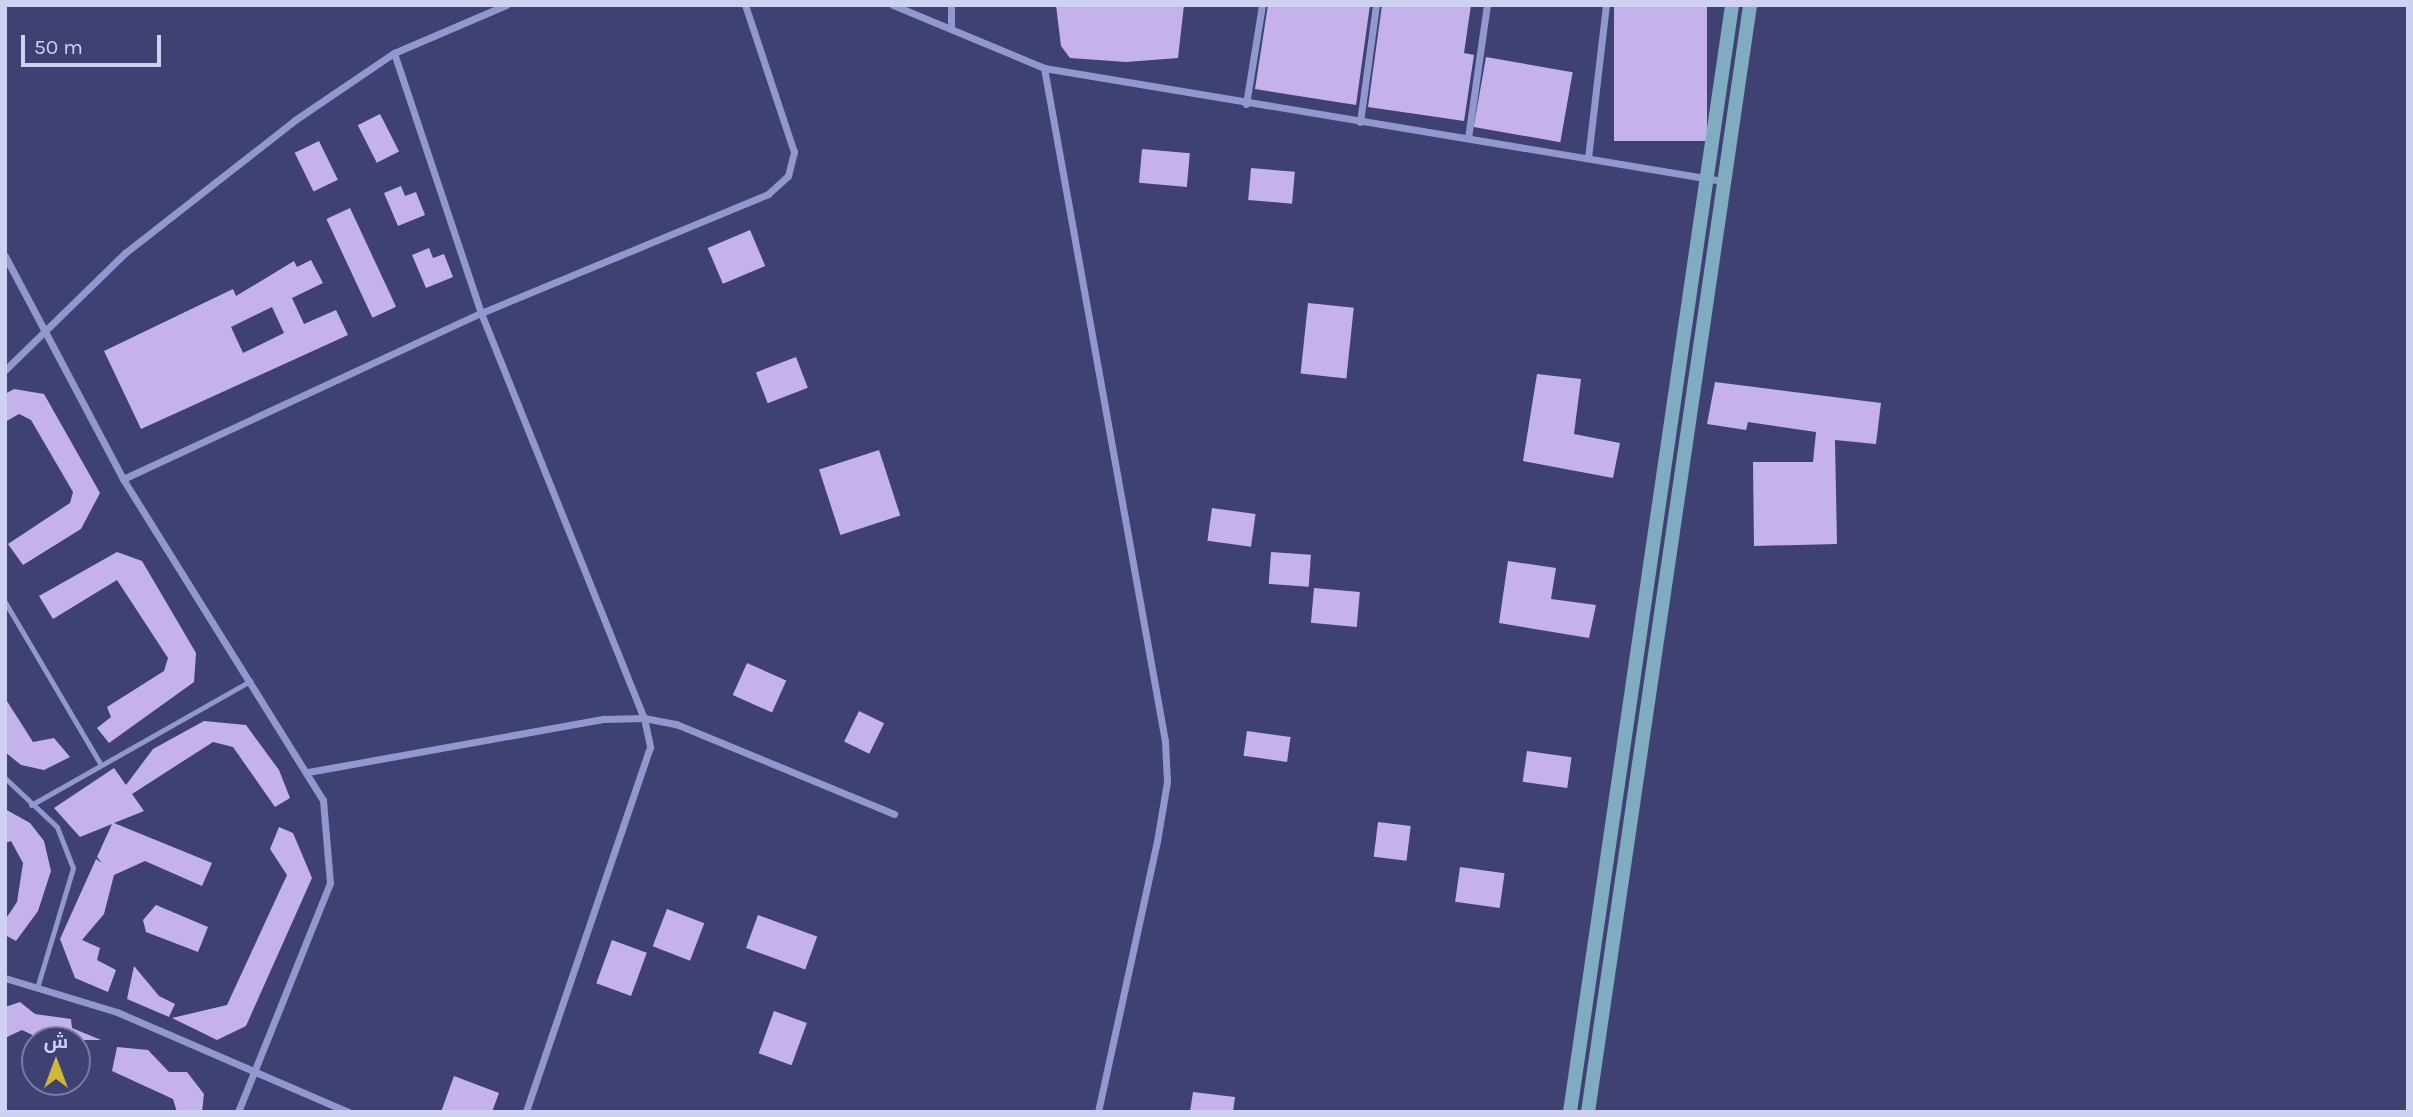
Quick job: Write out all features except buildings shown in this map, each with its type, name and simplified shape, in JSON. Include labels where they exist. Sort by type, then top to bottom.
[{"type":"main road","points":[[1570,1112],[1704,178],[1732,5]]},
{"type":"main road","points":[[1588,1112],[1750,5]]},
{"type":"street","points":[[5,370],[44,338],[125,253],[295,120],[394,53],[506,5]]},
{"type":"street","points":[[123,479],[481,313],[768,194],[788,176],[794,152],[789,124],[745,5]]},
{"type":"street","points":[[893,5],[1044,68],[1246,104],[1723,181]]},
{"type":"street","points":[[951,5],[951,29]]},
{"type":"street","points":[[1246,104],[1262,5]]},
{"type":"street","points":[[1360,122],[1376,5]]},
{"type":"street","points":[[1468,138],[1487,5]]},
{"type":"street","points":[[1588,158],[1606,5]]},
{"type":"street","points":[[394,53],[481,313],[645,718],[650,747],[645,776],[526,1112]]},
{"type":"street","points":[[1044,68],[1165,741],[1167,782],[1157,841],[1098,1112]]},
{"type":"street","points":[[5,256],[44,338],[123,479],[308,772],[329,824],[330,883],[238,1112]]},
{"type":"street","points":[[308,772],[604,719],[645,718],[676,724],[894,814]]},
{"type":"street","points":[[5,978],[38,985],[348,1112]]},
{"type":"lane","points":[[5,602],[101,765]]},
{"type":"lane","points":[[31,805],[250,681]]},
{"type":"lane","points":[[5,778],[57,827],[73,868],[38,985]]}]
